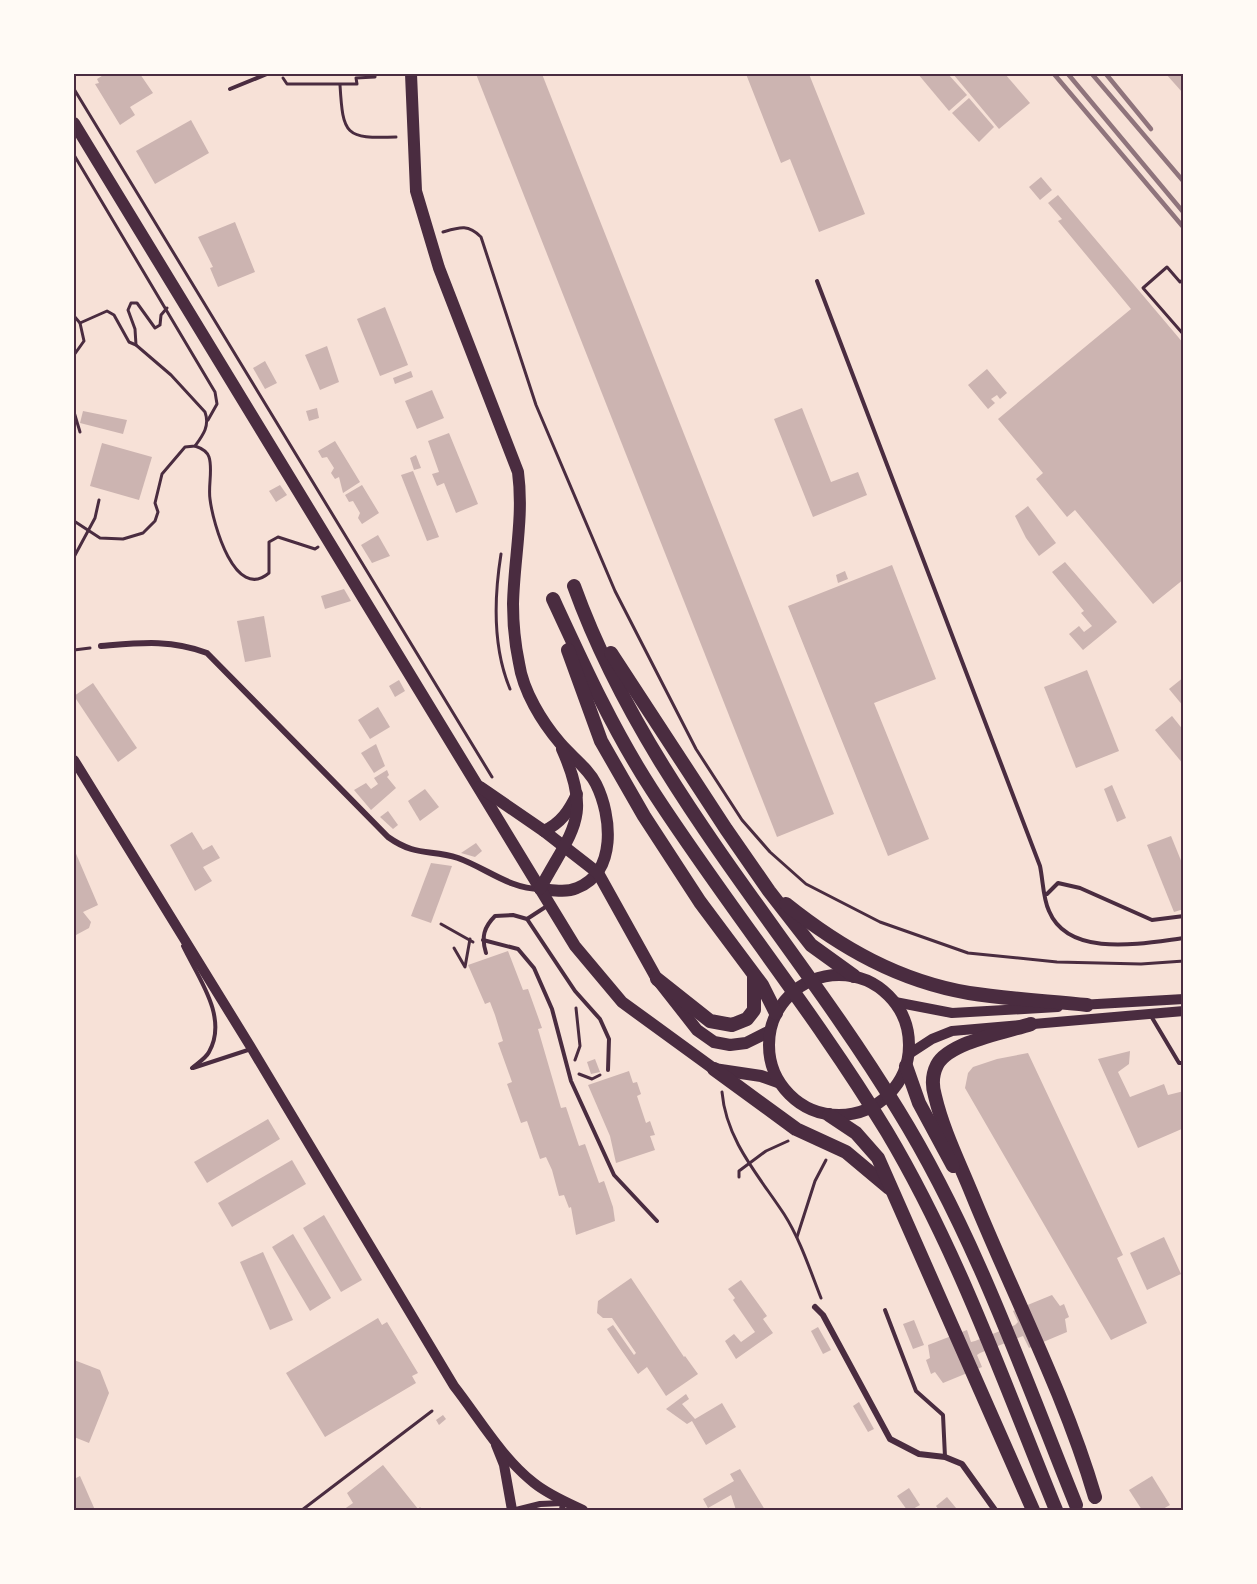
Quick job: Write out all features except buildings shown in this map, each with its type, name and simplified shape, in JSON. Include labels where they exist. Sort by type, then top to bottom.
[{"type":"highway","points":[[574,586],[624,695],[669,777],[739,883],[866,1059],[915,1138],[971,1250],[1076,1505]]},
{"type":"highway","points":[[776,1013],[771,999],[700,902],[644,816],[601,741],[553,599],[588,674],[650,787],[704,869],[852,1077],[911,1175],[968,1294],[1056,1510]]},
{"type":"highway","points":[[584,612],[769,891],[811,945],[854,976]]},
{"type":"highway","points":[[769,891],[832,939],[871,962],[905,976],[985,995],[1087,1005]]},
{"type":"highway","points":[[657,979],[710,1021],[732,1025],[747,1019],[754,1010],[754,976]]},
{"type":"highway","points":[[1031,1024],[957,1048],[943,1057],[935,1071],[933,1090],[937,1106],[983,1220],[1080,1446],[1095,1497]]},
{"type":"highway","points":[[908,1060],[918,1103],[983,1220]]},
{"type":"highway","points":[[714,1069],[796,1128],[846,1152],[890,1190]]},
{"type":"highway","points":[[829,1115],[856,1133],[878,1158],[890,1190],[1033,1510]]},
{"type":"main road","points":[[411,74],[416,191],[439,268],[518,472],[522,502],[513,605],[519,664],[532,701],[559,742],[586,770],[601,795],[609,837],[605,857],[598,873],[577,888],[567,891],[540,889]]},
{"type":"main road","points":[[74,123],[575,946],[621,1002],[714,1069],[762,1076],[778,1082],[800,1104],[829,1115],[856,1113],[878,1104],[899,1082],[908,1060],[908,1027],[895,1002],[875,985],[854,976],[825,976],[800,986],[783,1001],[770,1031],[768,1050],[778,1082]]},
{"type":"main road","points":[[540,889],[576,823],[578,793],[559,742]]},
{"type":"main road","points":[[475,783],[544,831],[598,873],[657,979],[697,1030],[714,1042],[737,1045],[770,1031]]},
{"type":"main road","points":[[544,831],[555,826],[565,816],[578,793]]},
{"type":"street","points":[[101,646],[155,641],[184,644],[207,653],[388,837],[404,848],[454,857],[518,887],[540,889]]},
{"type":"street","points":[[74,760],[252,1049],[454,1386],[492,1436],[533,1482],[563,1507]]},
{"type":"street","points":[[895,1002],[952,1013],[1184,999]]},
{"type":"street","points":[[908,1060],[932,1039],[952,1031],[1151,1016],[1184,1011]]},
{"type":"street","points":[[815,1307],[823,1315],[890,1439],[919,1454],[945,1456],[962,1464],[995,1510]]},
{"type":"street","points":[[492,1436],[504,1465],[514,1510],[540,1504],[583,1510]]},
{"type":"lane","points":[[230,89],[267,74]]},
{"type":"lane","points":[[817,281],[1040,866],[1048,910],[1058,926],[1081,939],[1119,947],[1184,938]]},
{"type":"lane","points":[[1046,894],[1058,883],[1080,888],[1152,920],[1184,916]]},
{"type":"lane","points":[[527,919],[550,904]]},
{"type":"lane","points":[[166,910],[208,995],[215,1019],[214,1040],[209,1054],[192,1068],[252,1049]]},
{"type":"lane","points":[[486,952],[483,940],[486,925],[495,916],[513,915],[527,919],[575,991],[600,1020],[609,1039],[608,1070]]},
{"type":"lane","points":[[483,940],[518,950],[534,968],[552,1009],[571,1081],[614,1175],[657,1221]]},
{"type":"lane","points":[[1151,1016],[1179,1062],[1184,1063]]},
{"type":"lane","points":[[885,1310],[916,1391],[943,1415],[945,1456]]},
{"type":"path","points":[[283,78],[287,84],[340,85],[357,84],[356,78],[375,77],[375,74]]},
{"type":"path","points":[[340,85],[342,117],[351,132],[367,138],[396,137]]},
{"type":"path","points":[[74,90],[493,779]]},
{"type":"path","points":[[74,155],[215,392],[217,404],[208,420],[203,436],[195,446]]},
{"type":"path","points":[[429,236],[462,226],[472,227],[482,237],[536,405],[615,591],[696,749],[742,820],[770,852],[806,884],[880,922],[968,953],[1057,962],[1141,964],[1184,961]]},
{"type":"path","points":[[1184,279],[1180,282],[1167,267],[1143,288],[1184,334]]},
{"type":"path","points":[[136,345],[135,329],[128,310],[131,303],[137,303],[155,328],[160,325],[161,315],[167,308]]},
{"type":"path","points":[[80,323],[107,311],[114,315],[129,342],[136,345],[171,375],[205,412],[208,420]]},
{"type":"path","points":[[74,316],[80,323],[84,341],[74,355]]},
{"type":"path","points":[[74,412],[80,432]]},
{"type":"path","points":[[74,522],[100,538],[135,537],[155,521],[158,512],[155,503],[162,474],[185,447],[195,446],[204,450],[209,457],[209,496],[212,517],[238,573],[249,581],[261,580],[269,573],[269,542],[278,537],[315,549],[320,546]]},
{"type":"path","points":[[74,557],[95,518],[99,500]]},
{"type":"path","points":[[503,543],[495,588],[496,625],[500,653],[512,694]]},
{"type":"path","points":[[74,650],[101,646]]},
{"type":"path","points":[[441,924],[470,939],[477,948],[480,959],[486,952]]},
{"type":"path","points":[[454,948],[465,967],[470,939]]},
{"type":"path","points":[[575,991],[580,1046],[577,1057],[569,1070],[592,1079],[608,1070]]},
{"type":"path","points":[[722,1088],[724,1108],[738,1144],[797,1238],[822,1299],[823,1315]]},
{"type":"path","points":[[739,1177],[739,1171],[766,1152],[794,1139]]},
{"type":"path","points":[[797,1238],[815,1181],[831,1153]]},
{"type":"path","points":[[302,1510],[432,1411]]},
{"type":"railway","points":[[1054,74],[1184,228]]},
{"type":"railway","points":[[1068,74],[1184,213]]},
{"type":"railway","points":[[1092,74],[1184,182]]},
{"type":"railway","points":[[1106,74],[1151,129]]}]
